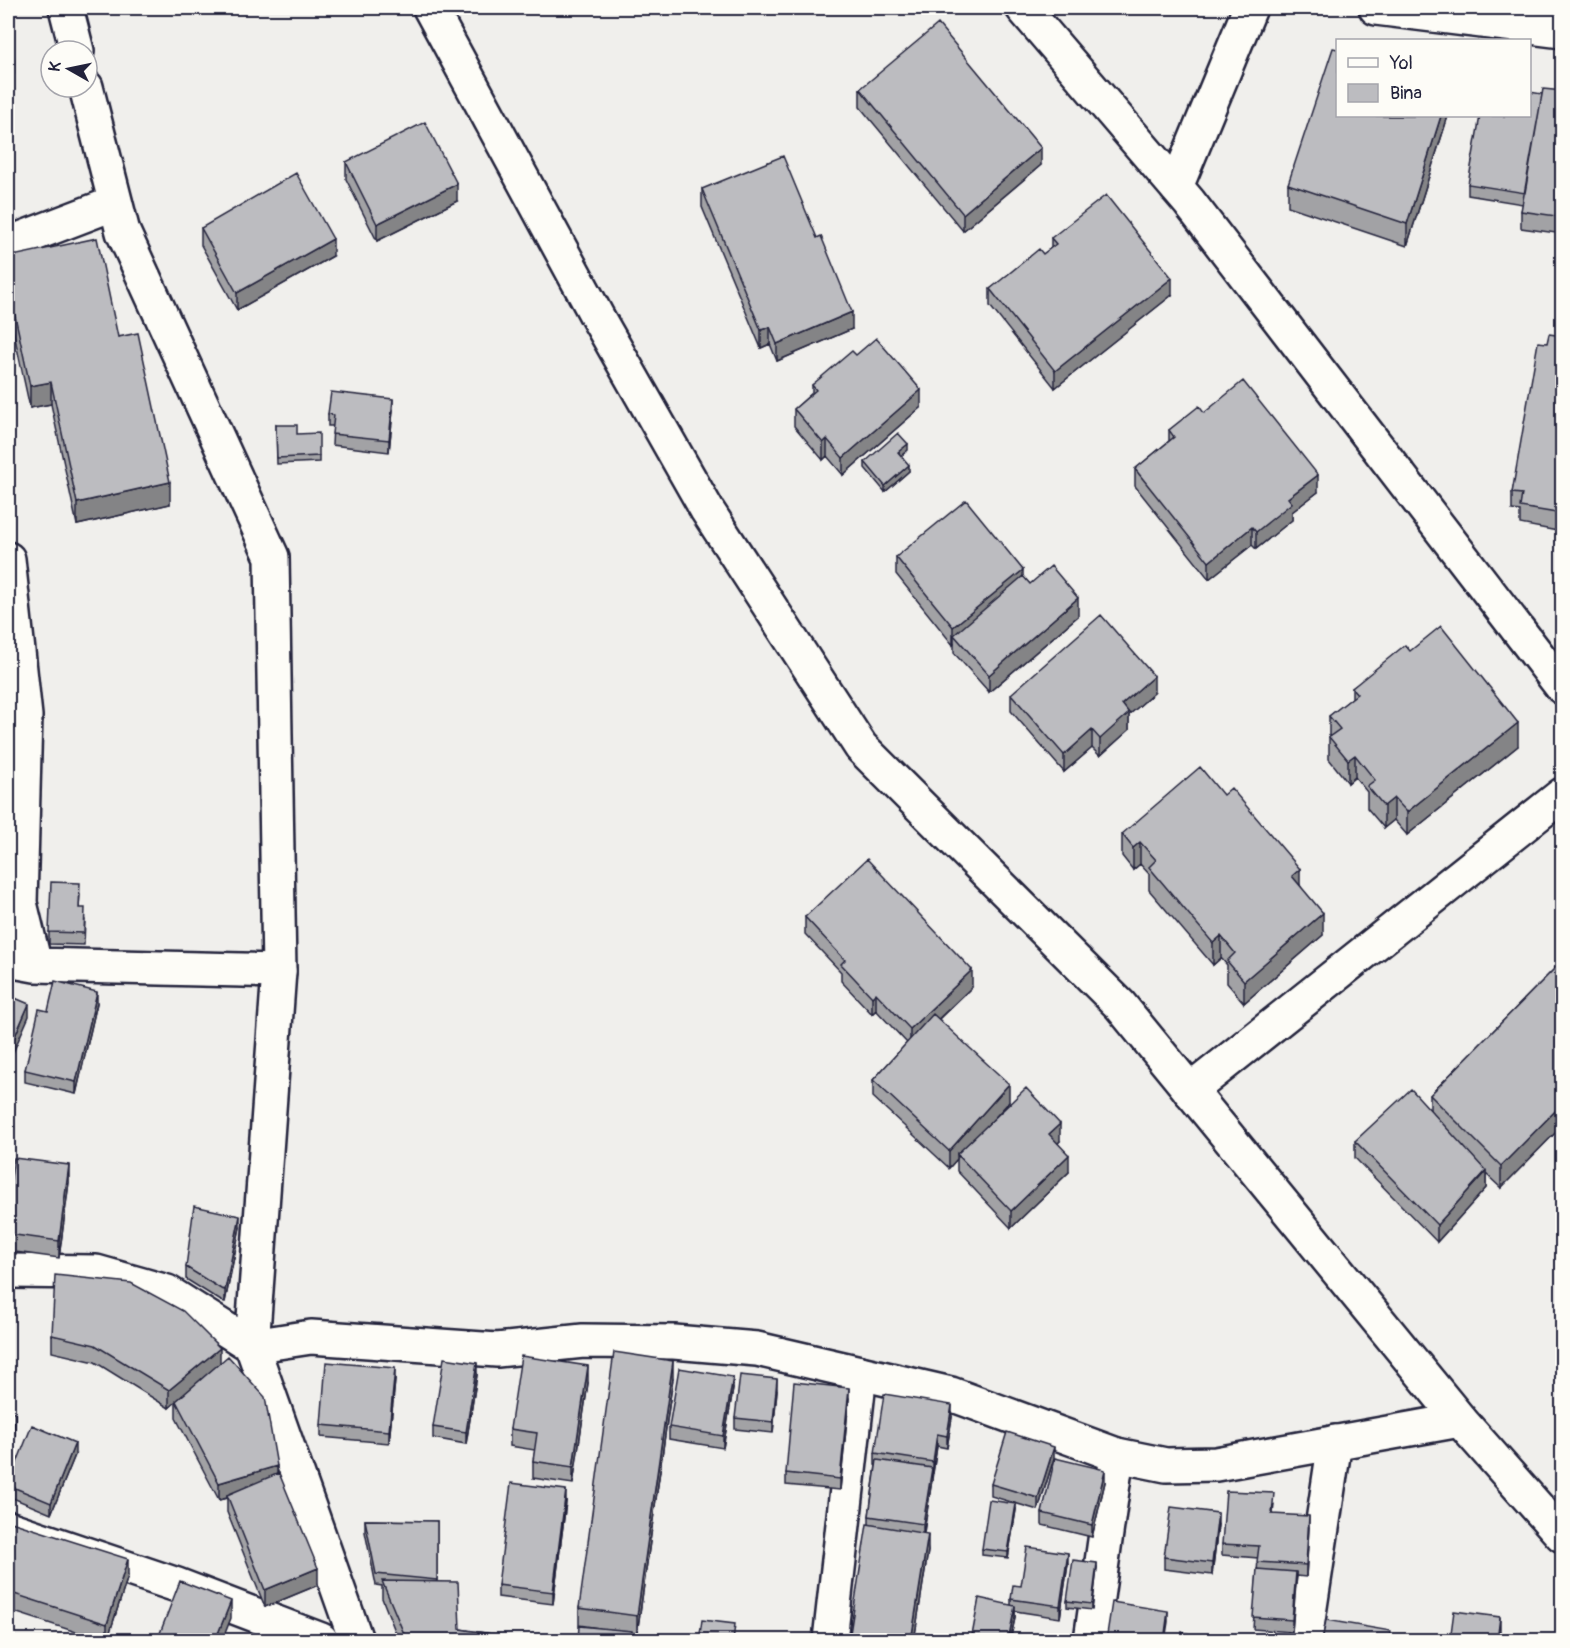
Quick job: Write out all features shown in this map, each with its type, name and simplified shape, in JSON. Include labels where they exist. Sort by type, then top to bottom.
[{"type":"street","points":[[66,8],[74,39]]},
{"type":"street","points":[[430,8],[593,310],[707,510],[861,747],[1120,1005],[1460,1420],[1563,1535]]},
{"type":"street","points":[[1023,8],[1176,187],[1563,687]]},
{"type":"street","points":[[1176,187],[1251,8]]},
{"type":"street","points":[[1376,8],[1563,31]]},
{"type":"street","points":[[89,99],[123,232],[272,557],[279,971],[252,1346],[356,1641]]},
{"type":"street","points":[[8,244],[116,203]]},
{"type":"street","points":[[8,559],[25,716],[20,903],[22,962],[279,971]]},
{"type":"street","points":[[1190,1091],[1563,795]]},
{"type":"street","points":[[8,1271],[96,1272],[167,1292],[252,1346],[311,1337],[497,1350],[583,1341],[674,1342],[757,1349],[951,1394],[1117,1455],[1166,1465],[1216,1464],[1460,1420]]},
{"type":"street","points":[[830,1641],[860,1373]]},
{"type":"street","points":[[1305,1641],[1335,1442]]},
{"type":"street","points":[[1091,1641],[1117,1455]]},
{"type":"street","points":[[8,1528],[177,1586],[321,1641]]},
{"type":"building","points":[[8,8],[14,62],[8,63]]},
{"type":"building","points":[[938,24],[1041,148],[963,214],[860,89]]},
{"type":"building","points":[[1333,48],[1336,49],[1336,117],[1441,117],[1407,224],[1288,184]]},
{"type":"building","points":[[1543,89],[1563,91],[1563,217],[1521,211]]},
{"type":"building","points":[[1531,92],[1542,94],[1525,193],[1468,184],[1480,117],[1531,117]]},
{"type":"building","points":[[8,120],[11,120],[8,176]]},
{"type":"building","points":[[425,122],[457,184],[377,224],[346,162]]},
{"type":"building","points":[[783,156],[817,238],[821,236],[852,312],[777,344],[770,327],[761,330],[702,189]]},
{"type":"building","points":[[296,173],[333,239],[237,293],[201,228]]},
{"type":"building","points":[[1106,195],[1172,278],[1055,371],[990,289],[1039,249],[1043,254],[1056,244],[1051,238]]},
{"type":"building","points":[[97,238],[118,337],[138,333],[170,482],[77,503],[51,382],[30,386],[8,283],[8,257]]},
{"type":"building","points":[[1549,334],[1563,336],[1563,514],[1520,507],[1522,494],[1512,493],[1538,342],[1547,343]]},
{"type":"building","points":[[876,338],[921,390],[843,458],[827,439],[823,443],[794,409],[816,390],[812,385],[852,351],[856,355]]},
{"type":"building","points":[[1243,381],[1318,475],[1288,498],[1292,503],[1256,532],[1252,527],[1209,562],[1135,469],[1174,437],[1169,430],[1199,406],[1204,413]]},
{"type":"building","points":[[331,392],[393,399],[389,440],[332,434],[334,415],[328,414]]},
{"type":"building","points":[[276,425],[297,425],[297,434],[319,433],[319,456],[277,458]]},
{"type":"building","points":[[898,433],[908,444],[898,452],[909,465],[885,486],[865,462]]},
{"type":"building","points":[[966,500],[1023,570],[953,627],[896,557]]},
{"type":"building","points":[[1051,566],[1078,598],[989,675],[954,635],[1023,576],[1030,584]]},
{"type":"building","points":[[1101,615],[1154,676],[1122,704],[1129,713],[1100,739],[1092,730],[1064,755],[1011,694]]},
{"type":"building","points":[[1441,626],[1518,723],[1407,812],[1394,798],[1384,806],[1367,786],[1375,780],[1355,755],[1348,760],[1329,737],[1340,729],[1329,716],[1357,694],[1352,688],[1405,645],[1410,651]]},
{"type":"building","points":[[1200,767],[1223,795],[1231,788],[1300,869],[1292,876],[1323,913],[1244,981],[1227,961],[1235,953],[1221,936],[1213,943],[1149,867],[1156,860],[1140,842],[1133,848],[1122,834]]},
{"type":"building","points":[[867,859],[972,970],[910,1029],[876,993],[872,997],[841,964],[845,960],[805,917]]},
{"type":"building","points":[[51,882],[80,883],[79,908],[85,908],[84,933],[49,932]]},
{"type":"building","points":[[1563,960],[1563,1103],[1501,1166],[1430,1095]]},
{"type":"building","points":[[55,981],[97,992],[76,1082],[25,1070],[39,1009],[48,1011]]},
{"type":"building","points":[[8,995],[29,1004],[8,1052]]},
{"type":"building","points":[[933,1014],[1009,1084],[949,1151],[873,1080]]},
{"type":"building","points":[[1026,1088],[1060,1124],[1049,1134],[1069,1155],[1011,1211],[957,1154]]},
{"type":"building","points":[[1411,1089],[1486,1171],[1437,1225],[1355,1141]]},
{"type":"building","points":[[14,1158],[69,1165],[59,1241],[8,1234],[8,1184],[10,1184]]},
{"type":"building","points":[[194,1206],[240,1216],[225,1290],[186,1267]]},
{"type":"building","points":[[55,1275],[131,1283],[183,1311],[220,1348],[169,1390],[95,1345],[52,1335]]},
{"type":"building","points":[[614,1352],[673,1361],[637,1616],[579,1608]]},
{"type":"building","points":[[228,1356],[265,1397],[277,1466],[219,1483],[176,1401]]},
{"type":"building","points":[[521,1356],[588,1366],[573,1467],[533,1461],[537,1433],[510,1429]]},
{"type":"building","points":[[444,1358],[477,1363],[466,1432],[433,1427]]},
{"type":"building","points":[[326,1362],[395,1368],[389,1431],[321,1425]]},
{"type":"building","points":[[679,1368],[733,1377],[723,1436],[669,1427]]},
{"type":"building","points":[[740,1375],[777,1379],[773,1422],[735,1418]]},
{"type":"building","points":[[794,1382],[849,1388],[840,1479],[786,1473]]},
{"type":"building","points":[[884,1394],[952,1405],[947,1436],[937,1434],[933,1462],[875,1453]]},
{"type":"building","points":[[8,1411],[15,1412],[15,1420],[8,1445]]},
{"type":"building","points":[[32,1425],[75,1443],[51,1503],[8,1485]]},
{"type":"building","points":[[1007,1432],[1054,1447],[1038,1498],[991,1484]]},
{"type":"building","points":[[1055,1458],[1105,1470],[1092,1525],[1042,1513]]},
{"type":"building","points":[[877,1460],[932,1468],[923,1524],[869,1516]]},
{"type":"building","points":[[279,1473],[318,1568],[265,1590],[227,1495]]},
{"type":"building","points":[[511,1483],[566,1490],[553,1592],[498,1585]]},
{"type":"building","points":[[1226,1491],[1274,1493],[1272,1514],[1309,1516],[1306,1565],[1257,1562],[1259,1546],[1222,1544]]},
{"type":"building","points":[[989,1500],[1016,1504],[1008,1552],[982,1549]]},
{"type":"building","points":[[1171,1507],[1218,1513],[1212,1563],[1164,1557]]},
{"type":"building","points":[[365,1520],[437,1521],[437,1580],[376,1574]]},
{"type":"building","points":[[8,1521],[128,1559],[107,1624],[8,1592]]},
{"type":"building","points":[[867,1524],[928,1534],[911,1641],[849,1640]]},
{"type":"building","points":[[1027,1547],[1068,1553],[1060,1606],[1011,1599],[1013,1585],[1021,1586]]},
{"type":"building","points":[[1073,1560],[1097,1563],[1092,1604],[1067,1601]]},
{"type":"building","points":[[1257,1569],[1296,1572],[1292,1620],[1253,1617]]},
{"type":"building","points":[[180,1581],[231,1601],[215,1641],[157,1641]]},
{"type":"building","points":[[382,1581],[458,1582],[460,1629],[535,1641],[407,1641]]},
{"type":"building","points":[[979,1598],[1015,1606],[1008,1641],[971,1641]]},
{"type":"building","points":[[1112,1602],[1168,1611],[1164,1641],[1106,1641]]},
{"type":"building","points":[[1454,1611],[1500,1617],[1497,1641],[1450,1641]]},
{"type":"building","points":[[702,1620],[735,1624],[733,1641],[699,1641]]},
{"type":"building","points":[[1326,1620],[1391,1631],[1390,1641],[1322,1641]]},
{"type":"building","points":[[579,1626],[632,1631],[631,1641],[578,1641]]},
{"type":"building","points":[[1182,1632],[1203,1637],[1202,1641],[1180,1641]]}]
